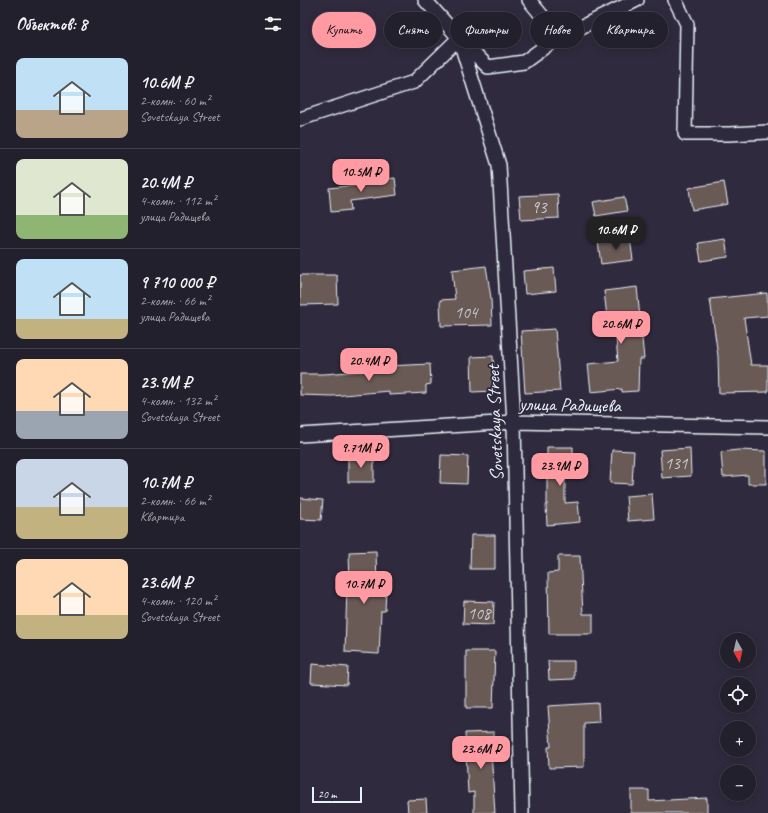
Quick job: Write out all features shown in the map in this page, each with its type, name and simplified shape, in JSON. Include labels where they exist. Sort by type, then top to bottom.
[{"type":"street","points":[[425,0],[450,28]]},
{"type":"street","points":[[529,0],[539,12]]},
{"type":"street","points":[[584,26],[638,0]]},
{"type":"street","points":[[675,0],[686,24],[685,134],[768,132]]},
{"type":"street","points":[[300,120],[414,82],[450,47]]},
{"type":"street","name":"Sovetskaya Street","points":[[462,48],[499,165],[514,422],[522,813]]},
{"type":"street","points":[[469,48],[488,67],[524,62],[543,48]]},
{"type":"street","name":"улица Радищева","points":[[300,435],[514,422],[768,427]]},
{"type":"building","points":[[395,178],[397,195],[350,201],[351,210],[331,212],[329,188],[368,184],[367,181]]},
{"type":"building","points":[[724,182],[728,204],[692,210],[689,188]]},
{"type":"building","points":[[558,194],[559,218],[521,220],[519,196]]},
{"type":"building","points":[[624,197],[627,211],[596,216],[593,202]]},
{"type":"building","points":[[630,238],[633,260],[601,264],[598,242]]},
{"type":"building","points":[[725,239],[728,257],[701,261],[698,243]]},
{"type":"building","points":[[486,266],[491,298],[492,325],[441,326],[440,300],[455,299],[452,270]]},
{"type":"building","points":[[554,268],[556,291],[525,294],[523,271]]},
{"type":"building","points":[[300,275],[337,275],[338,304],[300,305]]},
{"type":"building","points":[[637,287],[644,359],[639,359],[638,391],[622,392],[622,389],[591,392],[588,364],[618,361],[614,316],[607,317],[604,291]]},
{"type":"building","points":[[767,293],[768,316],[744,318],[751,365],[768,365],[768,392],[719,393],[718,356],[710,299]]},
{"type":"building","points":[[555,329],[560,391],[525,393],[521,331]]},
{"type":"building","points":[[493,356],[495,391],[472,392],[471,357]]},
{"type":"building","points":[[430,364],[431,384],[426,385],[426,393],[389,395],[389,391],[332,396],[300,395],[300,374],[324,374],[388,369],[387,366]]},
{"type":"building","points":[[547,447],[573,447],[573,468],[565,468],[565,503],[578,502],[580,522],[547,525]]},
{"type":"building","points":[[690,448],[691,476],[662,478],[660,450]]},
{"type":"building","points":[[612,450],[634,451],[632,484],[610,483]]},
{"type":"building","points":[[738,450],[766,451],[766,484],[748,484],[748,475],[723,477],[721,452]]},
{"type":"building","points":[[348,455],[374,456],[374,482],[348,482]]},
{"type":"building","points":[[441,455],[468,456],[467,484],[440,483]]},
{"type":"building","points":[[652,494],[654,519],[628,521],[626,496]]},
{"type":"building","points":[[300,498],[323,500],[321,520],[300,519]]},
{"type":"building","points":[[471,535],[495,535],[495,569],[470,569]]},
{"type":"building","points":[[376,551],[377,588],[386,589],[385,611],[381,611],[379,654],[345,652],[347,586],[350,587],[349,552]]},
{"type":"building","points":[[558,556],[580,556],[583,614],[593,614],[593,634],[549,634],[548,573],[558,572]]},
{"type":"building","points":[[464,601],[494,602],[493,625],[463,624]]},
{"type":"building","points":[[466,651],[495,651],[493,708],[466,708]]},
{"type":"building","points":[[548,661],[574,661],[574,679],[549,680]]},
{"type":"building","points":[[312,664],[348,667],[347,685],[311,683]]},
{"type":"building","points":[[598,703],[599,722],[584,723],[584,767],[549,768],[548,747],[551,747],[548,706]]},
{"type":"building","points":[[494,732],[494,751],[491,751],[495,813],[474,813],[474,792],[468,793],[465,733]]},
{"type":"building","points":[[631,790],[649,790],[649,801],[707,798],[707,813],[631,813]]},
{"type":"building","points":[[426,799],[427,813],[408,813],[407,800]]}]
